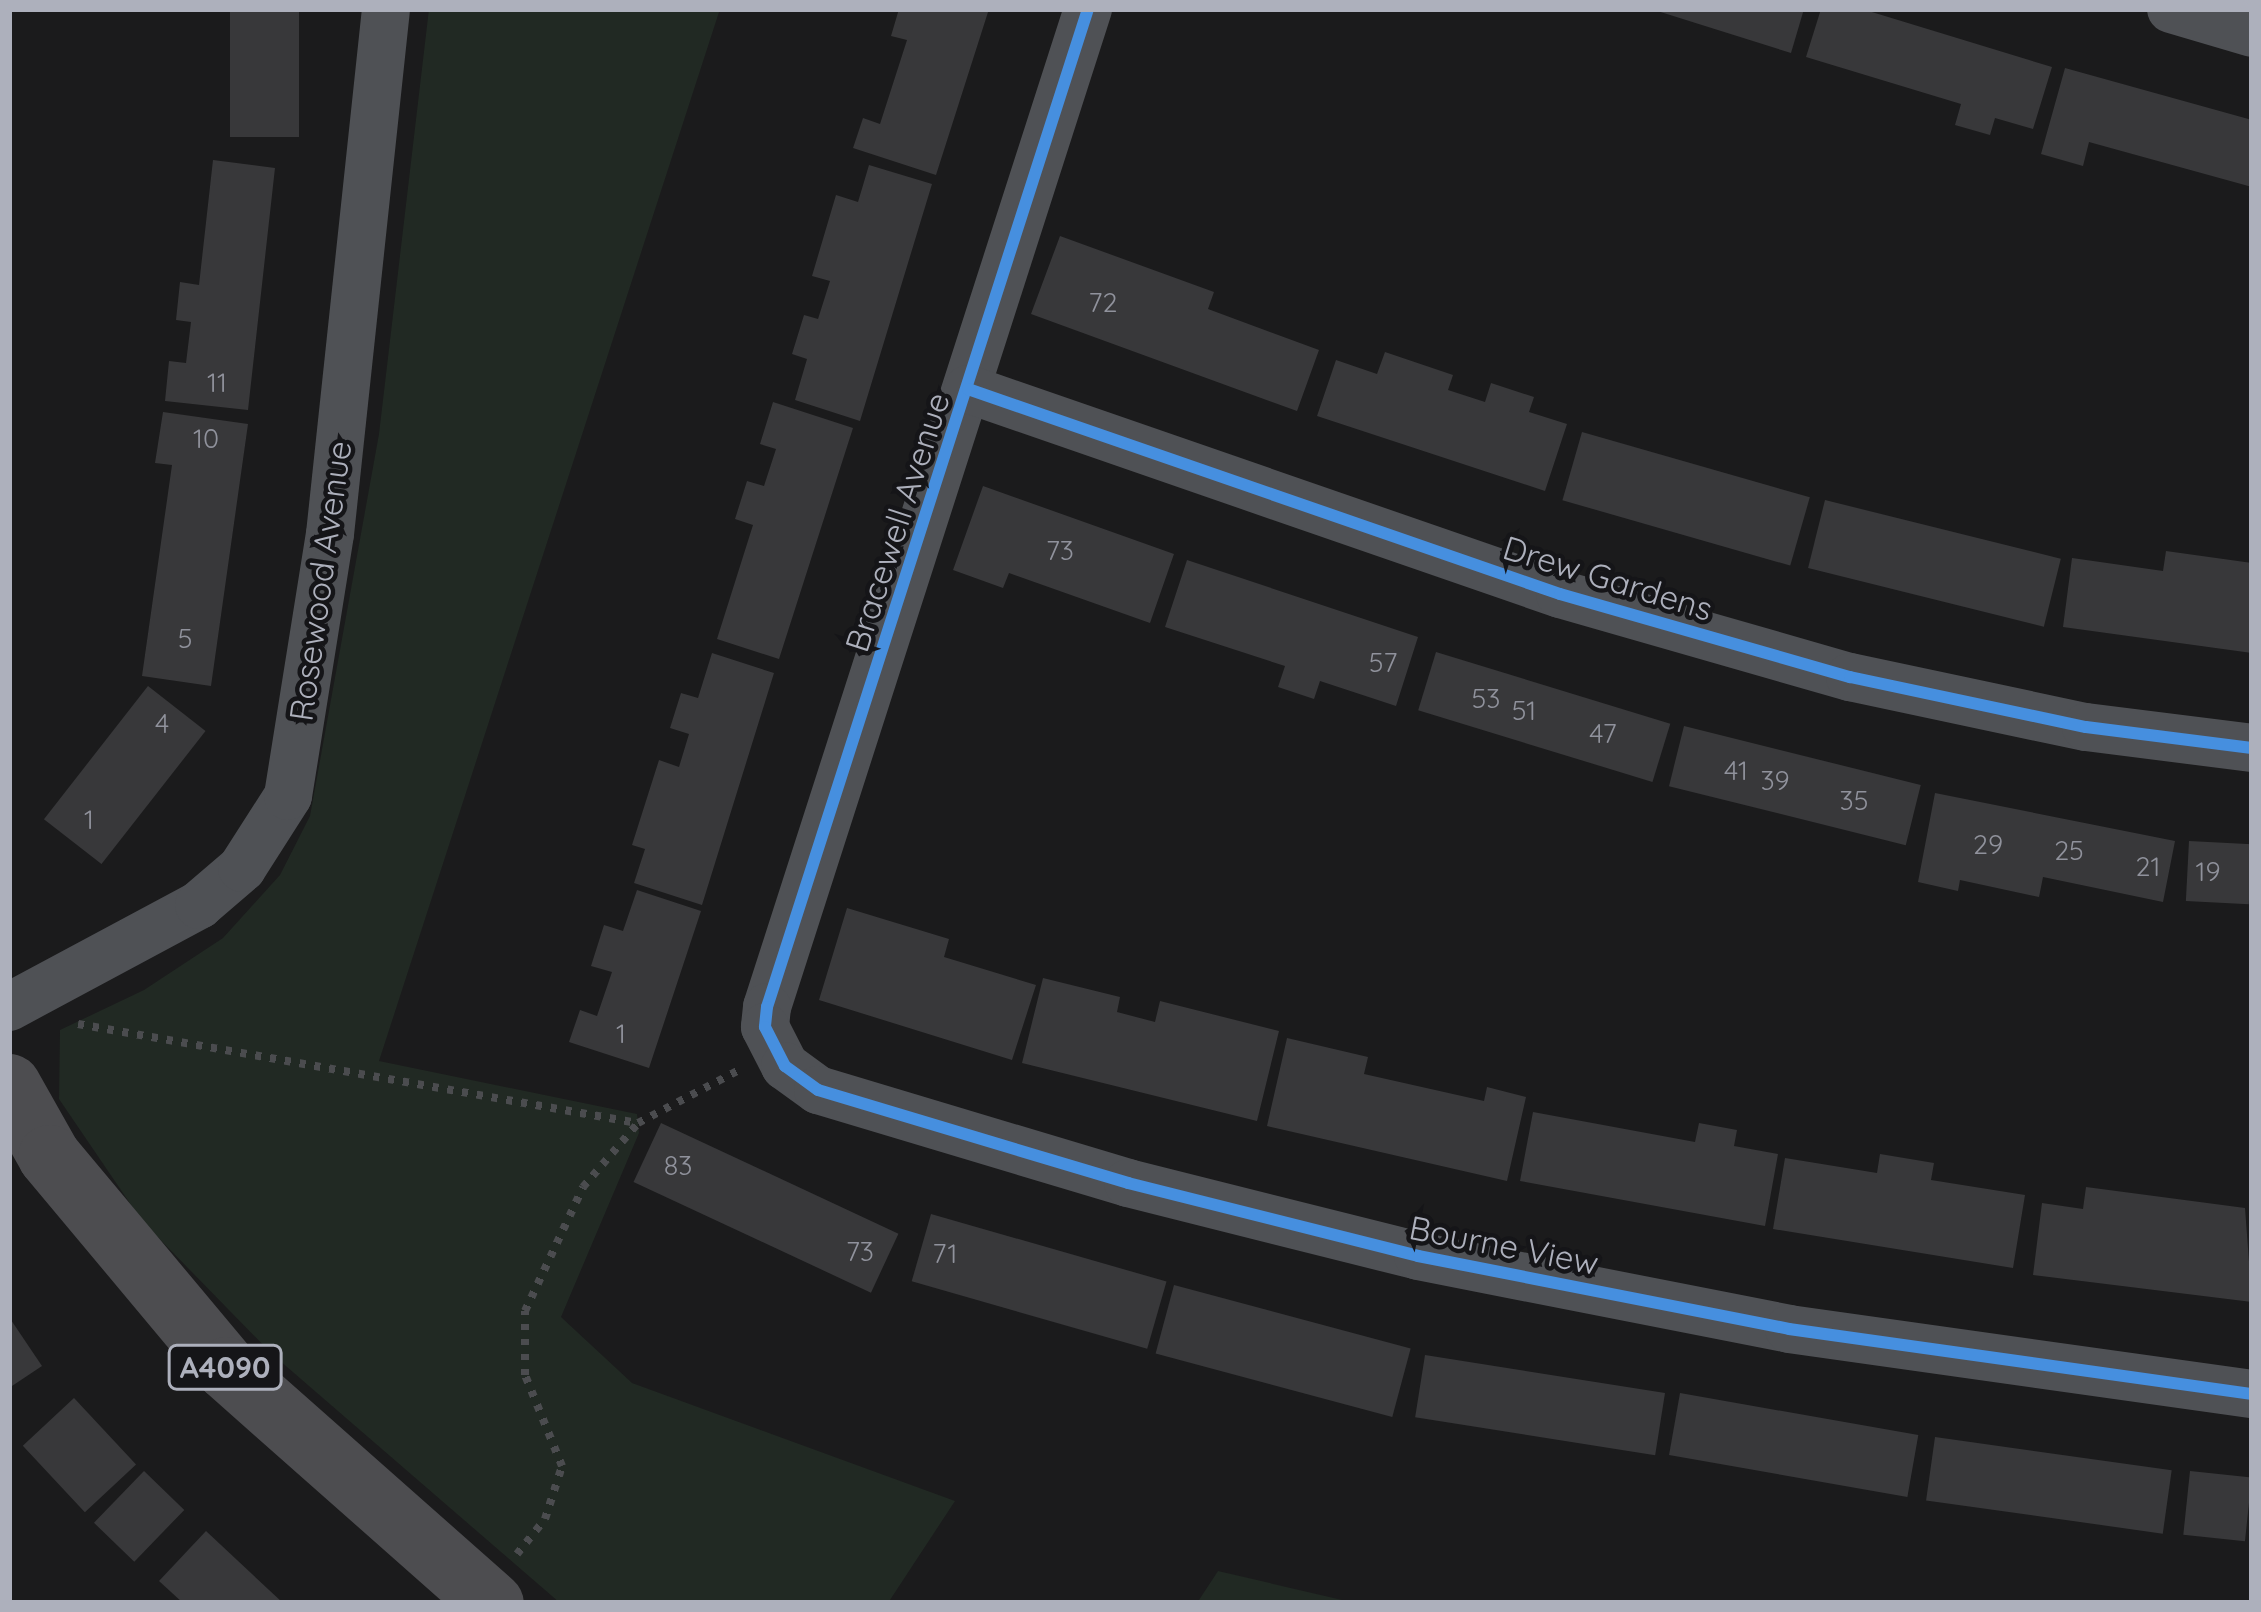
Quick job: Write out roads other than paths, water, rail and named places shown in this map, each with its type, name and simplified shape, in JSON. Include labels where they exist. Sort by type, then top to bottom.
[{"type":"main road","name":"A4090","points":[[9,1085],[93,1214],[226,1368],[501,1582]]},
{"type":"street","name":"Rosewood Avenue","points":[[21,999],[199,905],[242,868],[288,796],[330,534],[386,9]]},
{"type":"street","name":"Bracewell Avenue","points":[[775,1050],[767,1006],[1088,9]]},
{"type":"street","points":[[2171,9],[2252,33]]},
{"type":"street","name":"Drew Gardens","points":[[968,389],[1560,594],[1850,677],[2086,727],[2252,748]]},
{"type":"street","name":"Bourne View","points":[[775,1050],[818,1090],[1128,1183],[1418,1256],[1789,1329],[2252,1394]]}]
